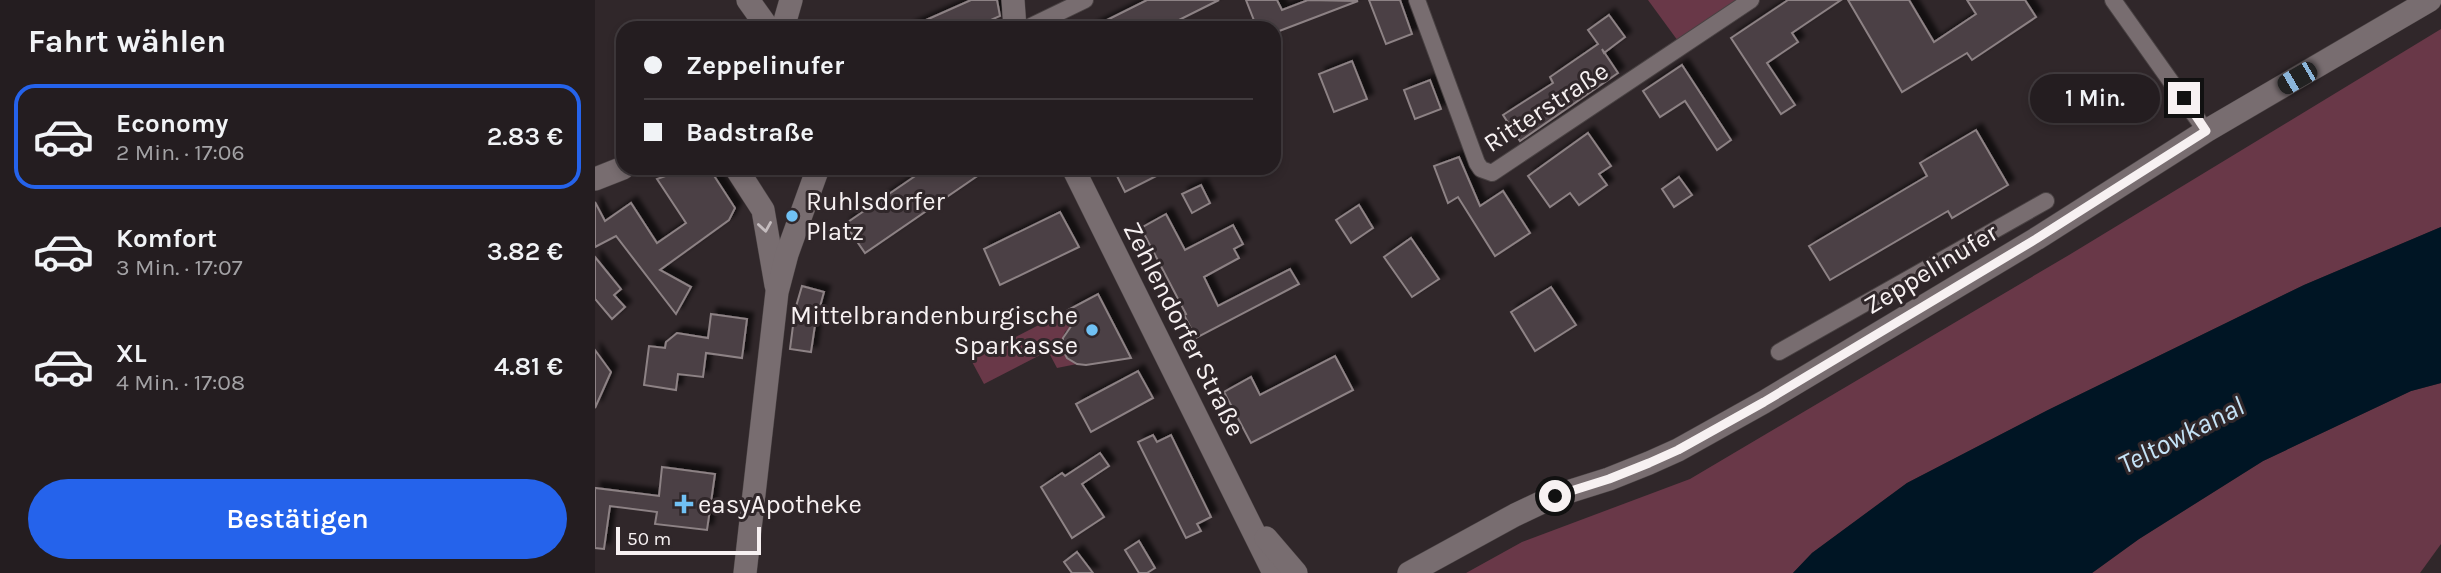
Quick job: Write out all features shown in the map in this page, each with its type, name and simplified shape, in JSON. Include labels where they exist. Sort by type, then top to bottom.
[{"type":"main road","points":[[748,0],[763,21]]},
{"type":"main road","points":[[785,21],[791,0]]},
{"type":"main road","points":[[1013,0],[1014,21]]},
{"type":"main road","name":"Zeppelinufer","points":[[1409,573],[1555,496],[1649,463],[1710,432],[1808,377],[1990,267],[2206,131],[2430,0]]},
{"type":"main road","points":[[595,179],[616,171]]},
{"type":"main road","points":[[740,175],[763,210],[777,292]]},
{"type":"main road","points":[[745,573],[777,292],[787,254],[817,175]]},
{"type":"main road","name":"Zehlendorfer Straße","points":[[1076,175],[1274,573]]},
{"type":"main road","name":"Zehlendorfer Straße","points":[[1247,516],[1296,573]]},
{"type":"main road","name":"Zeppelinufer","points":[[1422,573],[1444,553]]},
{"type":"street","points":[[1042,21],[1085,0]]},
{"type":"street","name":"Ritterstraße","points":[[1417,0],[1477,163],[1481,169],[1493,173],[1751,0]]},
{"type":"street","points":[[2113,0],[2206,131]]},
{"type":"street","name":"Zeppelinufer","points":[[1779,352],[2046,201]]},
{"type":"shaded area","points":[[1648,0],[1739,0],[1678,41]]},
{"type":"shaded area","points":[[2441,29],[2441,227],[2304,285],[2048,410],[1907,483],[1812,553],[1793,573],[1466,573],[1522,542],[1690,479],[2069,255]]},
{"type":"shaded area","points":[[1068,310],[1075,324],[1065,332],[1063,346],[1069,358],[1077,364],[1057,368],[1048,351],[984,384],[971,360]]},
{"type":"shaded area","points":[[2441,383],[2441,544],[2420,573],[2092,573],[2139,539],[2263,461],[2411,391]]},
{"type":"water","name":"Teltowkanal","points":[[2441,227],[2441,383],[2411,391],[2263,461],[2139,539],[2092,573],[1793,573],[1812,553],[1907,483],[2048,410],[2304,285]]},
{"type":"building","points":[[971,0],[997,0],[1000,16],[989,21],[924,21]]},
{"type":"building","points":[[1147,0],[1219,0],[1177,21],[1105,21]]},
{"type":"building","points":[[1246,0],[1277,0],[1282,10],[1308,0],[1358,1],[1281,30],[1281,21],[1254,21]]},
{"type":"building","points":[[1369,0],[1400,0],[1412,34],[1386,44]]},
{"type":"building","points":[[1788,0],[1841,0],[1792,33],[1798,42],[1767,63],[1795,105],[1781,114],[1731,38]]},
{"type":"building","points":[[1848,0],[1909,0],[1934,42],[1976,14],[1967,0],[2025,0],[2036,17],[1972,60],[1967,53],[1902,92]]},
{"type":"building","points":[[1609,15],[1625,37],[1604,53],[1618,73],[1520,141],[1503,115],[1553,83],[1550,77],[1598,44],[1588,30]]},
{"type":"building","points":[[1352,61],[1367,99],[1334,112],[1319,74]]},
{"type":"building","points":[[1682,65],[1731,140],[1717,150],[1685,101],[1660,117],[1643,91]]},
{"type":"building","points":[[1430,80],[1441,109],[1415,119],[1404,90]]},
{"type":"building","points":[[1976,130],[2008,185],[1952,218],[1948,211],[1830,280],[1809,246],[1927,176],[1920,163]]},
{"type":"building","points":[[1588,133],[1611,166],[1599,174],[1607,185],[1579,205],[1570,193],[1550,207],[1528,176]]},
{"type":"building","points":[[1459,157],[1480,206],[1503,191],[1530,233],[1495,256],[1458,197],[1448,203],[1434,166]]},
{"type":"building","points":[[668,175],[714,175],[735,208],[729,220],[660,270],[691,287],[676,314],[616,236],[595,247],[595,202],[605,221],[631,203],[657,243],[686,223],[657,179]]},
{"type":"building","points":[[917,175],[979,175],[865,253],[845,224]]},
{"type":"building","points":[[1116,175],[1158,175],[1125,192]]},
{"type":"building","points":[[1679,177],[1692,195],[1674,207],[1662,189]]},
{"type":"building","points":[[1201,185],[1210,203],[1192,213],[1182,194]]},
{"type":"building","points":[[1359,205],[1373,228],[1351,243],[1336,220]]},
{"type":"building","points":[[1060,212],[1079,247],[1000,285],[984,249]]},
{"type":"building","points":[[1166,214],[1185,250],[1233,225],[1243,244],[1234,249],[1239,258],[1204,277],[1218,306],[1290,269],[1299,284],[1196,338],[1141,228]]},
{"type":"building","points":[[1411,238],[1439,279],[1412,297],[1384,257]]},
{"type":"building","points":[[595,257],[621,289],[614,295],[625,307],[612,319],[595,299]]},
{"type":"building","points":[[802,286],[824,292],[811,352],[790,349],[795,310]]},
{"type":"building","points":[[1551,287],[1576,325],[1535,351],[1511,312]]},
{"type":"building","name":"Mittelbrandenburgische Sparkasse","points":[[1098,294],[1131,358],[1077,364],[1067,358],[1063,350],[1063,338],[1074,322],[1068,310]]},
{"type":"building","points":[[711,314],[747,319],[742,358],[706,353],[703,377],[678,374],[676,390],[644,385],[649,346],[665,348],[666,342],[677,333],[708,338]]},
{"type":"building","points":[[595,350],[611,372],[595,408]]},
{"type":"building","points":[[1335,356],[1353,390],[1251,443],[1224,392],[1251,377],[1260,395]]},
{"type":"building","points":[[1138,371],[1153,398],[1091,432],[1076,404]]},
{"type":"building","points":[[1153,435],[1157,442],[1171,435],[1211,517],[1197,524],[1201,531],[1186,538],[1138,442]]},
{"type":"building","points":[[1100,453],[1109,466],[1082,484],[1104,517],[1072,538],[1041,487],[1062,473],[1065,476]]},
{"type":"building","name":"easyApotheke","points":[[662,467],[715,474],[707,530],[655,524],[657,512],[610,506],[604,549],[595,548],[595,488],[659,496]]},
{"type":"building","points":[[1139,541],[1155,568],[1147,573],[1139,573],[1125,550]]},
{"type":"building","points":[[1077,552],[1093,573],[1072,573],[1064,562]]},
{"type":"place","name":"Ruhlsdorfer Platz","points":[[792,216]]},
{"type":"place","name":"Mittelbrandenburgische Sparkasse","points":[[1092,330]]},
{"type":"place","name":"easyApotheke","points":[[684,504]]},
{"type":"route","points":[[1555,496],[1609,479],[1678,450],[1808,377],[2036,239],[2206,131],[2184,98]]}]
